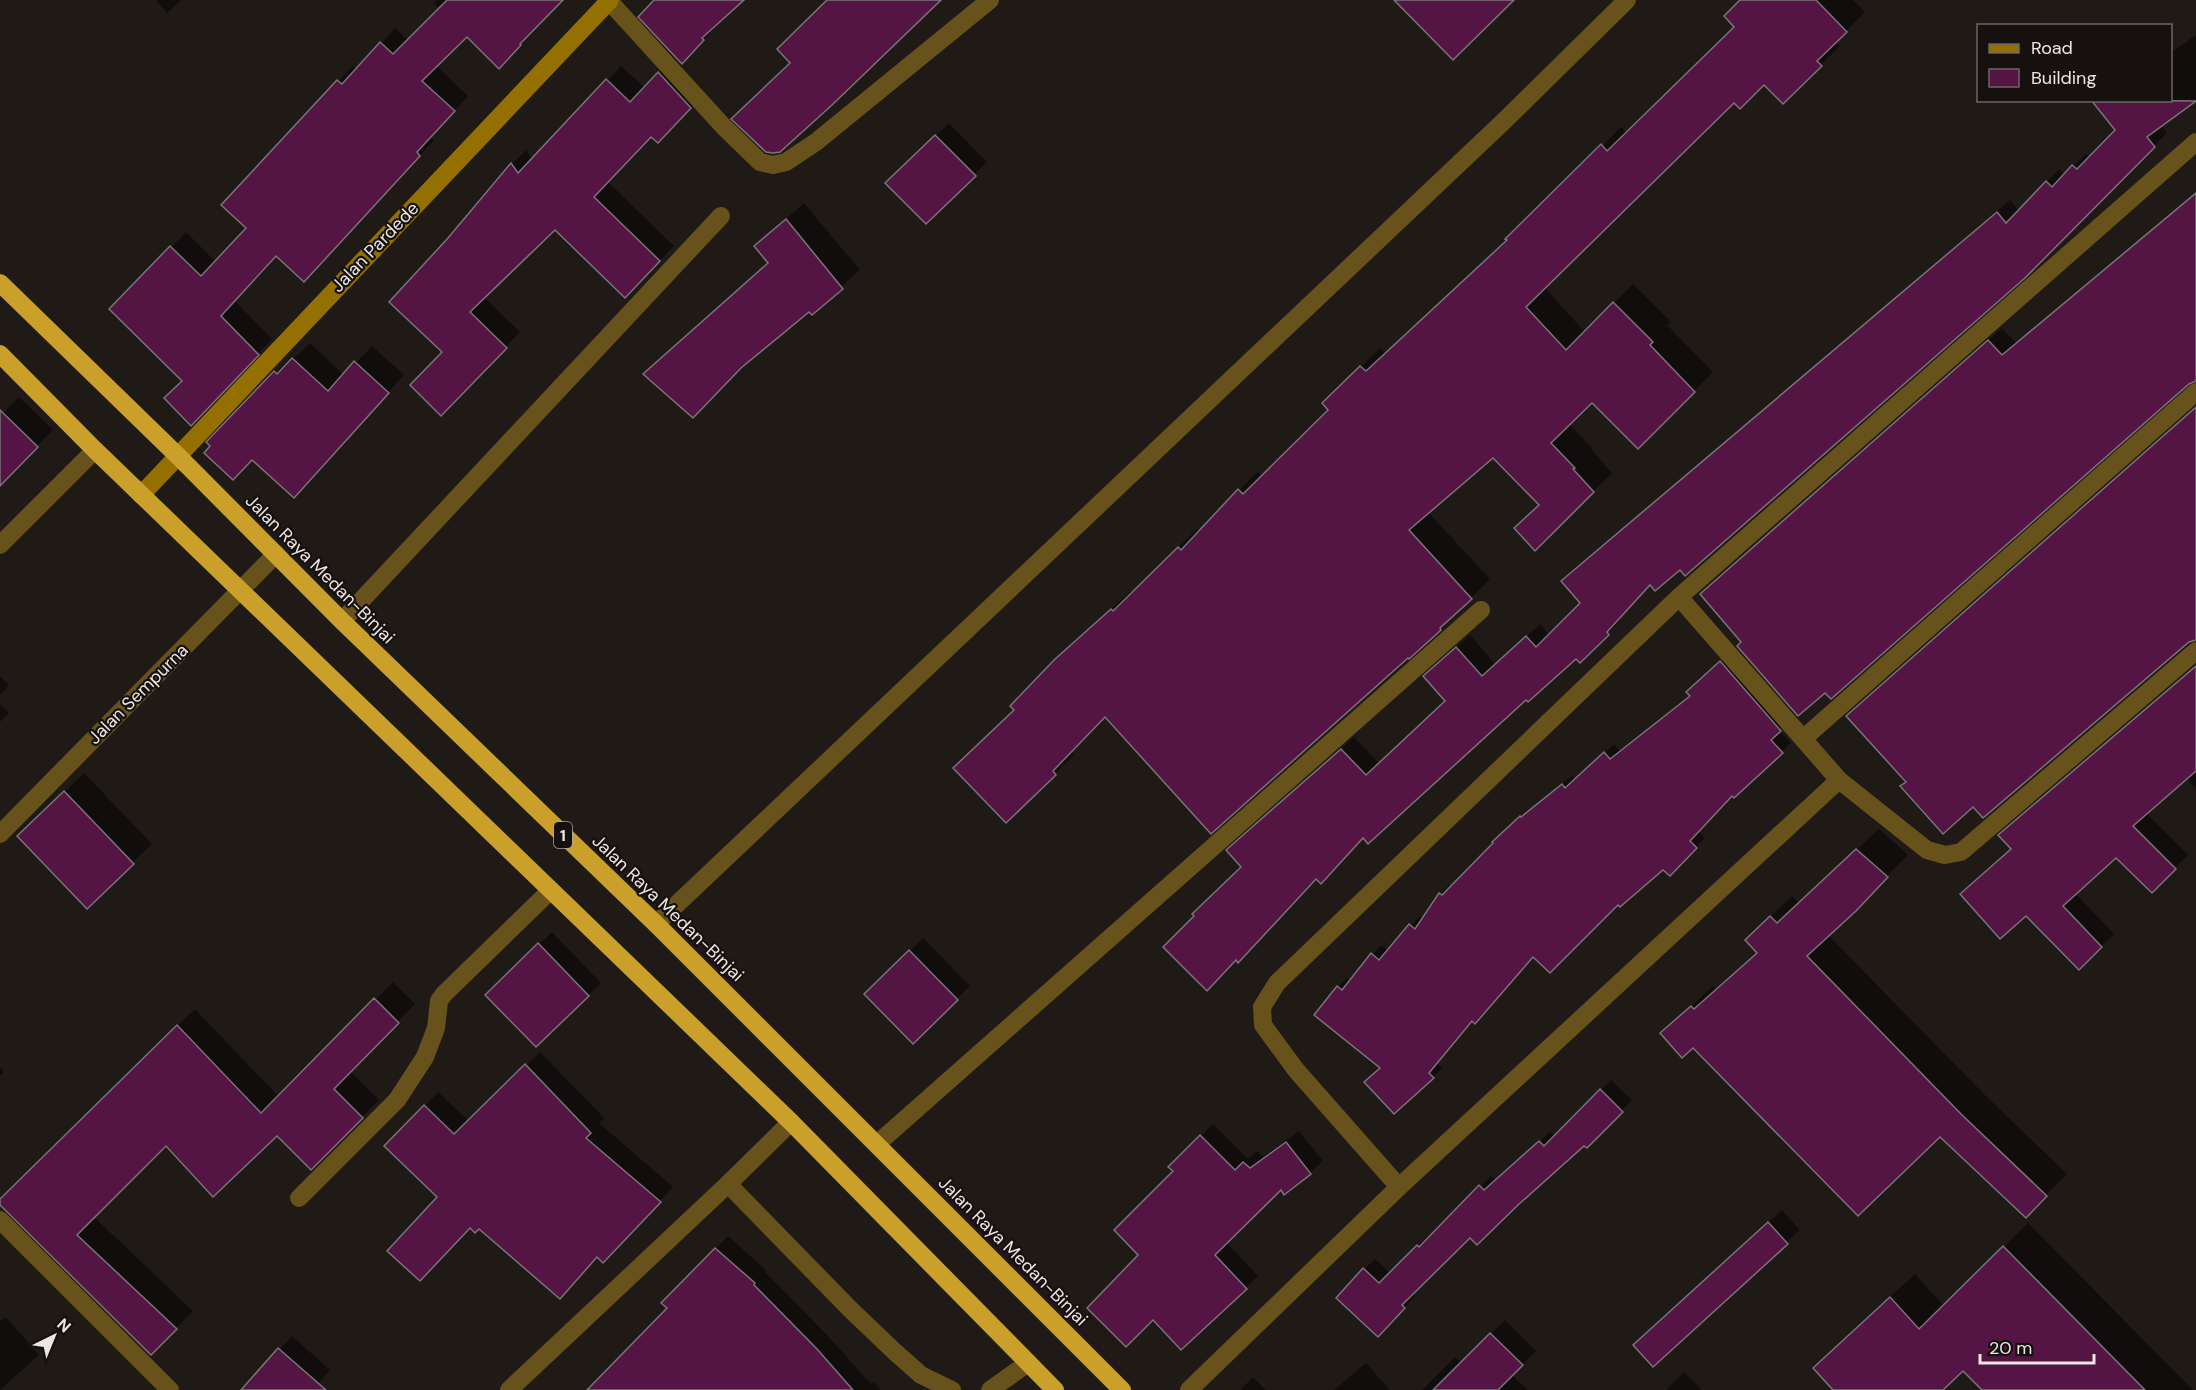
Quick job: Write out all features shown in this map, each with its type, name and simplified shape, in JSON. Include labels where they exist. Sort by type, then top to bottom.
[{"type":"highway","name":"Jalan Raya Medan-Binjai","points":[[0,284],[178,456],[342,621],[656,924],[1122,1390]]},
{"type":"highway","points":[[0,354],[141,495],[791,1122],[1055,1390]]},
{"type":"street","points":[[609,1],[723,126],[760,162],[773,165],[786,162],[816,142],[990,0]]},
{"type":"street","points":[[656,924],[1503,122],[1627,0]]},
{"type":"street","name":"Jalan Pardede","points":[[141,495],[609,1]]},
{"type":"street","points":[[1399,1187],[1296,1070],[1263,1025],[1262,1007],[1277,983],[1679,597],[2196,142]]},
{"type":"street","points":[[342,621],[721,216]]},
{"type":"street","points":[[1803,738],[2196,392]]},
{"type":"street","points":[[0,545],[95,450]]},
{"type":"street","name":"Jalan Sempurna","points":[[0,834],[276,554]]},
{"type":"street","points":[[1679,597],[1839,780],[1927,850],[1945,855],[1961,852],[2196,651]]},
{"type":"street","points":[[877,1144],[1481,610]]},
{"type":"street","points":[[1189,1390],[1399,1187],[1839,780]]},
{"type":"street","points":[[299,1198],[397,1100],[425,1057],[436,1028],[439,1001],[444,994],[550,890]]},
{"type":"street","points":[[517,1387],[791,1122]]},
{"type":"street","points":[[728,1184],[895,1352],[921,1375],[952,1390]]},
{"type":"street","points":[[0,1220],[170,1390]]},
{"type":"street","points":[[990,1390],[1028,1363]]},
{"type":"building","points":[[447,0],[563,0],[499,69],[467,37],[422,81],[455,111],[417,152],[420,156],[304,282],[276,256],[221,316],[259,355],[191,426],[164,398],[182,381],[109,309],[170,246],[201,276],[246,228],[221,205],[337,80],[342,84],[380,42],[393,54]]},
{"type":"building","points":[[654,0],[744,0],[702,38],[704,40],[682,64],[638,17]]},
{"type":"building","points":[[827,0],[941,0],[780,152],[766,152],[731,119],[790,63],[777,49]]},
{"type":"building","points":[[1394,0],[1514,0],[1453,60]]},
{"type":"building","points":[[1740,0],[1816,0],[1847,32],[1817,61],[1822,66],[1783,104],[1764,85],[1740,109],[1734,103],[1526,307],[1566,350],[1613,302],[1653,342],[1650,345],[1695,392],[1638,449],[1592,403],[1551,443],[1594,492],[1535,551],[1514,528],[1539,505],[1493,458],[1409,530],[1472,599],[1409,659],[1211,834],[1105,717],[1053,771],[1056,775],[1006,823],[953,768],[1014,710],[1010,706],[1054,660],[1111,609],[1113,611],[1178,547],[1181,550],[1238,489],[1243,494],[1328,410],[1322,403],[1360,366],[1366,371],[1507,240],[1505,239],[1601,144],[1607,151],[1734,27],[1724,16]]},
{"type":"building","points":[[658,72],[691,108],[658,143],[651,137],[594,197],[660,261],[625,298],[555,230],[470,312],[507,348],[441,416],[410,385],[442,352],[389,302],[448,238],[511,163],[518,173],[606,79],[630,102]]},
{"type":"building","points":[[2196,101],[2147,137],[2155,147],[2025,278],[1685,576],[1680,570],[1655,591],[1650,585],[1607,632],[1609,635],[1580,663],[1576,659],[1528,702],[1526,700],[1368,844],[1363,838],[1321,884],[1316,879],[1238,963],[1236,960],[1207,991],[1163,947],[1194,916],[1192,914],[1241,867],[1226,850],[1341,749],[1366,775],[1445,701],[1423,676],[1456,647],[1482,676],[1526,636],[1536,647],[1580,603],[1561,581],[1997,212],[2006,223],[2046,181],[2052,187],[2072,165],[2077,169],[2115,130],[2093,102]]},
{"type":"building","points":[[935,135],[976,176],[926,224],[885,183]]},
{"type":"building","points":[[2196,193],[2196,381],[2189,384],[1831,699],[1825,693],[1798,716],[1737,646],[1741,642],[1700,594],[1988,340],[2002,355]]},
{"type":"building","points":[[786,219],[843,289],[812,315],[809,312],[741,368],[693,418],[643,374],[768,263],[754,246]]},
{"type":"building","points":[[292,358],[328,391],[354,361],[389,393],[294,498],[252,460],[233,480],[204,453],[210,446],[206,442],[274,371],[277,374]]},
{"type":"building","points":[[2196,407],[2196,640],[2189,642],[1983,818],[1973,807],[1943,834],[1900,786],[1906,782],[1846,716]]},
{"type":"building","points":[[0,410],[38,447],[0,486]]},
{"type":"building","points":[[1720,661],[1781,731],[1771,740],[1783,753],[1734,798],[1732,796],[1690,841],[1697,848],[1670,876],[1663,870],[1620,907],[1618,905],[1550,973],[1533,957],[1475,1024],[1472,1021],[1429,1073],[1434,1078],[1394,1114],[1364,1082],[1380,1068],[1314,1015],[1337,986],[1342,990],[1371,953],[1379,960],[1409,924],[1415,929],[1439,893],[1442,895],[1520,816],[1562,784],[1565,788],[1604,752],[1610,759],[1690,696],[1686,692]]},
{"type":"building","points":[[2196,666],[2196,771],[2133,826],[2176,869],[2152,893],[2116,858],[2063,906],[2102,947],[2079,970],[2026,916],[2000,939],[1960,894],[2011,849],[1998,835]]},
{"type":"building","points":[[64,791],[134,864],[87,909],[17,836]]},
{"type":"building","points":[[1856,849],[1888,877],[1856,911],[1807,956],[1962,1115],[2047,1196],[2026,1218],[1940,1137],[1858,1216],[1693,1048],[1682,1058],[1660,1033],[1691,1006],[1694,1009],[1757,953],[1745,940],[1770,916],[1777,923]]},
{"type":"building","points":[[538,943],[589,996],[536,1047],[485,995]]},
{"type":"building","points":[[909,950],[958,1000],[913,1044],[864,994]]},
{"type":"building","points":[[374,998],[399,1023],[334,1089],[363,1118],[311,1170],[277,1136],[213,1197],[166,1146],[77,1235],[177,1329],[151,1355],[0,1205],[0,1199],[177,1025],[261,1113]]},
{"type":"building","points":[[525,1064],[591,1133],[586,1138],[661,1202],[603,1263],[597,1257],[560,1299],[479,1229],[475,1233],[470,1228],[420,1281],[387,1251],[437,1197],[384,1146],[424,1105],[454,1134]]},
{"type":"building","points":[[1600,1089],[1623,1112],[1587,1148],[1584,1146],[1477,1245],[1470,1238],[1402,1305],[1405,1308],[1378,1337],[1336,1298],[1363,1268],[1379,1283],[1417,1245],[1419,1247],[1479,1185],[1484,1190],[1539,1141],[1544,1146]]},
{"type":"building","points":[[1200,1135],[1235,1170],[1243,1162],[1250,1168],[1286,1142],[1311,1174],[1284,1195],[1281,1190],[1215,1255],[1247,1289],[1181,1350],[1153,1320],[1126,1347],[1087,1308],[1138,1255],[1114,1230],[1173,1171],[1168,1167]]},
{"type":"building","points":[[1768,1222],[1788,1244],[1653,1367],[1633,1345]]},
{"type":"building","points":[[2003,1246],[2145,1390],[1982,1390],[1963,1371],[1943,1390],[1833,1390],[1813,1368],[1890,1297],[1919,1329]]},
{"type":"building","points":[[715,1248],[755,1283],[754,1285],[817,1349],[853,1390],[587,1390],[667,1308],[661,1303]]},
{"type":"building","points":[[1490,1333],[1523,1365],[1498,1390],[1433,1390]]},
{"type":"building","points":[[278,1348],[326,1390],[241,1390]]}]
